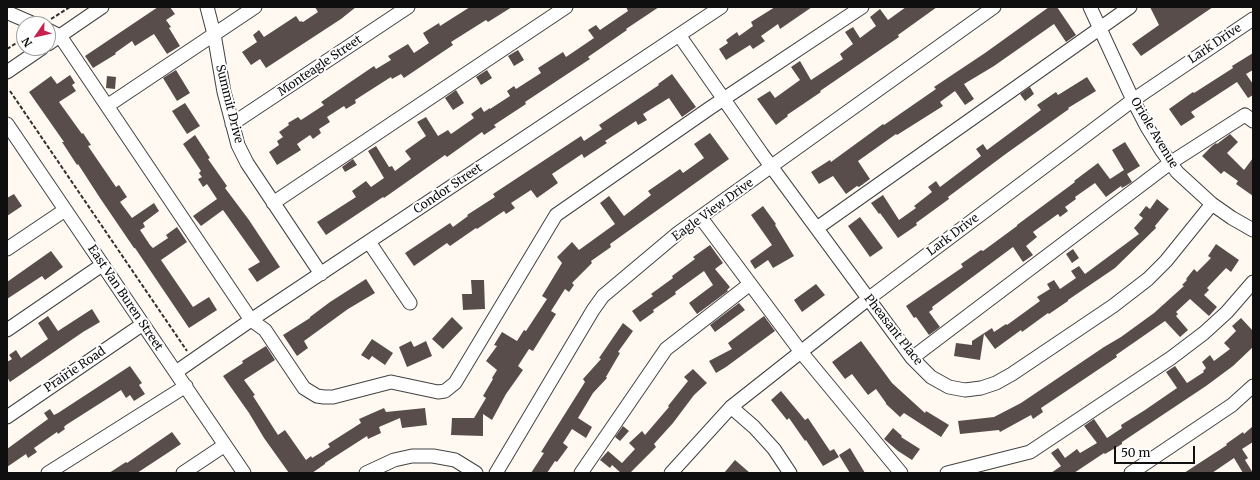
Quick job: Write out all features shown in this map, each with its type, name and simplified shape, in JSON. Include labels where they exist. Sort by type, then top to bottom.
[{"type":"street","points":[[56,24],[102,7]]},
{"type":"street","name":"Summit Drive","points":[[208,7],[224,92],[238,145],[247,163],[321,274]]},
{"type":"street","points":[[107,106],[255,7]]},
{"type":"street","name":"Monteagle Street","points":[[232,124],[408,7]]},
{"type":"street","points":[[273,203],[566,7]]},
{"type":"street","name":"Condor Street","points":[[176,372],[251,320],[721,7]]},
{"type":"street","points":[[56,40],[107,106],[251,320],[265,330],[304,388],[317,396],[333,397],[391,382],[438,392],[446,391],[455,383],[556,215],[724,99],[862,7]]},
{"type":"street","name":"Eagle View Drive","points":[[496,473],[593,310],[603,296],[678,233],[994,7]]},
{"type":"street","name":"Oriole Avenue","points":[[1090,7],[1147,127],[1177,172],[1212,204],[1253,230]]},
{"type":"street","points":[[817,228],[1130,7]]},
{"type":"street","points":[[11,14],[16,16]]},
{"type":"street","name":"Lark Drive","points":[[671,473],[731,407],[868,299],[1133,100],[1253,18]]},
{"type":"street","name":"Pheasant Place","points":[[679,36],[762,154],[773,166],[912,358],[931,377],[949,386],[965,390],[981,388],[996,383],[1012,374],[1131,293],[1166,261],[1212,204]]},
{"type":"street","points":[[7,72],[30,56]]},
{"type":"street","points":[[912,358],[1170,162],[1250,115]]},
{"type":"street","name":"East Van Buren Street","points":[[7,124],[244,473]]},
{"type":"street","points":[[7,249],[65,210]]},
{"type":"street","points":[[701,218],[801,352],[901,473]]},
{"type":"street","points":[[369,242],[410,303]]},
{"type":"street","points":[[7,330],[102,265]]},
{"type":"street","points":[[947,473],[1030,452],[1171,358],[1204,333],[1227,312],[1253,282]]},
{"type":"street","points":[[581,473],[666,349],[750,284]]},
{"type":"street","name":"Prairie Road","points":[[7,417],[143,324]]},
{"type":"street","points":[[48,473],[186,386]]},
{"type":"street","points":[[1131,473],[1232,405],[1253,386]]},
{"type":"street","points":[[731,407],[754,427],[769,443],[790,473]]},
{"type":"street","points":[[183,473],[225,445]]},
{"type":"street","points":[[366,473],[394,460],[412,456],[433,456],[455,460],[476,473]]},
{"type":"path","points":[[56,20],[70,7]]},
{"type":"path","points":[[7,49],[16,43]]},
{"type":"path","points":[[10,91],[194,360]]},
{"type":"building","points":[[158,7],[170,7],[175,14],[166,20],[180,46],[167,54],[154,34],[135,46],[132,41],[115,53],[116,54],[93,68],[85,56]]},
{"type":"building","points":[[315,7],[356,7],[341,19],[266,68],[260,59],[251,65],[242,52],[257,42],[253,35],[259,30],[264,37],[296,16],[300,22],[303,22],[318,12]]},
{"type":"building","points":[[470,7],[512,7],[488,22],[486,20],[451,42],[453,45],[404,78],[401,74],[392,79],[391,77],[355,100],[356,103],[346,109],[344,106],[327,117],[330,122],[319,129],[321,133],[313,139],[310,135],[297,144],[301,150],[277,165],[269,152],[279,145],[277,141],[283,137],[279,132],[289,125],[288,123],[298,117],[301,120],[324,105],[321,102],[374,66],[376,69],[391,60],[388,56],[408,44],[414,53],[429,43],[423,33],[439,23],[440,26]]},
{"type":"building","points":[[626,7],[659,7],[588,57],[590,59],[525,102],[526,104],[494,125],[496,127],[484,135],[482,132],[447,157],[445,155],[384,198],[383,197],[326,235],[317,222],[356,197],[352,191],[366,181],[371,187],[384,178],[368,151],[376,146],[389,167],[392,166],[395,171],[411,159],[405,151],[426,136],[417,122],[426,117],[438,136],[448,130],[451,134],[474,118],[471,114],[481,107],[484,112],[490,109],[510,96],[507,91],[514,86],[516,89],[541,73],[538,68],[563,52],[566,57],[594,38],[588,30],[596,25],[600,30],[628,11]]},
{"type":"building","points":[[775,7],[812,7],[780,29],[778,24],[761,36],[765,41],[753,49],[750,45],[726,60],[719,49],[728,43],[726,40],[737,32],[739,36],[753,26],[751,22]]},
{"type":"building","points":[[906,7],[937,7],[898,35],[899,37],[820,91],[821,92],[787,115],[788,116],[776,125],[757,99],[770,91],[775,98],[800,80],[791,67],[800,61],[811,80],[843,59],[840,54],[853,44],[845,32],[853,27],[860,38],[876,26],[870,17],[880,9],[888,20]]},
{"type":"building","points":[[1049,7],[1057,7],[1076,35],[1066,42],[1054,24],[994,66],[964,84],[974,99],[965,105],[955,91],[940,102],[943,106],[897,135],[896,134],[858,161],[870,179],[859,187],[857,186],[846,194],[833,176],[819,184],[811,172],[830,160],[831,162],[883,124],[884,125],[936,89],[934,87],[985,53]]},
{"type":"building","points":[[1150,7],[1213,7],[1141,56],[1132,44],[1159,25]]},
{"type":"building","points":[[518,50],[524,60],[514,66],[508,56]]},
{"type":"building","points":[[1253,53],[1253,70],[1246,74],[1253,84],[1253,95],[1248,98],[1237,82],[1191,112],[1195,117],[1181,126],[1169,109],[1193,92],[1194,93],[1233,68],[1232,66]]},
{"type":"building","points":[[176,70],[190,93],[177,101],[163,78]]},
{"type":"building","points":[[487,70],[492,78],[481,85],[476,77]]},
{"type":"building","points":[[672,74],[696,107],[682,117],[669,98],[643,114],[647,120],[638,125],[636,121],[605,141],[607,143],[584,158],[582,154],[552,174],[558,183],[537,198],[531,190],[511,203],[515,208],[506,214],[504,211],[450,246],[447,243],[414,266],[405,253],[450,223],[453,227],[468,216],[467,215],[495,197],[493,194],[581,136],[584,141],[602,129],[599,125],[659,85],[658,84]]},
{"type":"building","points":[[70,75],[75,83],[72,85],[76,91],[59,102],[82,134],[83,133],[91,145],[88,146],[116,187],[119,185],[127,197],[120,202],[132,218],[154,203],[159,211],[143,223],[145,227],[140,230],[150,245],[153,248],[168,238],[166,235],[177,227],[187,242],[161,260],[193,307],[209,297],[217,310],[189,328],[78,164],[77,165],[62,142],[64,142],[29,92],[51,76],[57,84]]},
{"type":"building","points":[[107,76],[116,77],[115,89],[106,88]]},
{"type":"building","points":[[1087,77],[1096,91],[1068,108],[1069,109],[1007,153],[948,197],[949,199],[916,223],[917,225],[898,238],[871,203],[883,195],[899,220],[916,208],[914,206],[932,192],[928,187],[936,181],[940,187],[981,156],[976,149],[983,144],[987,150],[1041,110],[1037,105],[1056,92],[1058,95]]},
{"type":"building","points":[[1030,87],[1034,94],[1025,101],[1020,94]]},
{"type":"building","points":[[456,90],[464,103],[453,110],[445,98]]},
{"type":"building","points":[[185,103],[200,126],[187,134],[172,111]]},
{"type":"building","points":[[710,133],[729,159],[610,244],[611,247],[591,261],[592,263],[572,283],[574,285],[569,292],[565,289],[551,311],[556,314],[533,351],[529,349],[518,366],[523,370],[506,394],[492,420],[483,414],[483,436],[451,435],[452,418],[474,418],[486,398],[483,396],[497,370],[486,361],[497,346],[494,345],[502,332],[517,341],[524,330],[526,331],[547,299],[542,296],[562,263],[557,257],[572,242],[579,250],[615,224],[600,203],[609,196],[624,216],[651,195],[648,191],[680,169],[683,173],[704,158],[694,144]]},
{"type":"building","points":[[1230,134],[1238,142],[1227,153],[1244,170],[1253,158],[1253,196],[1236,184],[1238,181],[1224,171],[1221,174],[1202,156],[1212,146]]},
{"type":"building","points":[[195,135],[210,158],[208,159],[227,186],[225,188],[249,220],[280,267],[257,282],[248,269],[260,262],[223,210],[201,226],[193,216],[217,199],[207,184],[203,187],[198,179],[202,177],[199,173],[201,171],[183,144]]},
{"type":"building","points":[[1125,142],[1140,166],[1127,174],[1132,182],[1122,188],[1121,186],[1106,197],[1095,183],[1075,197],[1076,199],[1065,207],[1068,211],[1060,217],[1058,214],[1033,232],[1037,237],[1026,246],[1033,255],[1023,262],[1013,247],[932,307],[933,309],[929,312],[940,327],[929,335],[906,306],[963,267],[961,264],[981,250],[983,251],[1017,226],[1098,163],[1110,179],[1124,170],[1112,150]]},
{"type":"building","points":[[353,159],[357,165],[345,172],[342,167]]},
{"type":"building","points":[[14,194],[22,206],[7,216],[7,198]]},
{"type":"building","points":[[1157,199],[1169,209],[1155,226],[1156,228],[1115,268],[1022,332],[1021,330],[995,349],[984,334],[980,360],[954,356],[956,343],[972,345],[972,341],[992,328],[994,332],[1006,324],[1007,325],[1040,301],[1037,297],[1050,289],[1047,284],[1054,280],[1060,289],[1076,278],[1071,271],[1079,266],[1085,274],[1139,234],[1134,228],[1143,218],[1139,215],[1146,206],[1150,209]]},
{"type":"building","points":[[763,206],[776,224],[775,225],[794,256],[773,268],[768,260],[755,269],[750,261],[772,245],[751,215]]},
{"type":"building","points":[[860,217],[883,248],[870,257],[848,226]]},
{"type":"building","points":[[1216,244],[1239,260],[1231,272],[1226,268],[1207,288],[1209,290],[1204,295],[1217,307],[1209,316],[1190,299],[1176,312],[1178,314],[1176,316],[1188,330],[1180,337],[1165,321],[1116,355],[1117,357],[1041,408],[1043,412],[1033,419],[1031,415],[1000,432],[999,430],[960,434],[958,421],[994,417],[1021,403],[1121,337],[1154,313],[1184,286],[1182,285],[1194,269],[1197,272],[1211,258],[1208,256]]},
{"type":"building","points":[[710,245],[723,263],[715,269],[730,287],[727,290],[728,291],[697,314],[689,303],[713,285],[704,271],[675,292],[676,294],[653,310],[654,312],[640,322],[632,311],[653,296],[651,294],[673,278],[672,276],[695,259],[693,257]]},
{"type":"building","points":[[1073,249],[1079,258],[1072,263],[1066,254]]},
{"type":"building","points":[[51,251],[63,267],[45,280],[42,276],[7,299],[7,282]]},
{"type":"building","points":[[366,279],[375,293],[348,309],[304,341],[308,348],[297,356],[283,335]]},
{"type":"building","points":[[471,280],[484,280],[485,309],[463,310],[462,294],[472,294]]},
{"type":"building","points":[[816,284],[825,295],[802,312],[794,300]]},
{"type":"building","points":[[739,303],[745,310],[715,332],[710,325]]},
{"type":"building","points":[[92,309],[100,322],[10,382],[7,377],[7,362],[12,359],[9,355],[16,350],[21,358],[48,339],[38,323],[48,316],[58,331]]},
{"type":"building","points":[[764,316],[775,331],[716,373],[709,361],[732,349],[728,343]]},
{"type":"building","points":[[452,317],[463,328],[443,349],[432,339]]},
{"type":"building","points":[[1241,318],[1253,331],[1253,347],[1233,366],[1206,386],[1122,442],[1122,444],[1105,454],[1104,453],[1074,473],[1051,473],[1061,466],[1051,453],[1058,448],[1065,458],[1077,449],[1080,453],[1097,443],[1084,426],[1094,419],[1107,438],[1122,428],[1121,425],[1177,388],[1166,372],[1175,366],[1187,383],[1204,372],[1203,371],[1206,368],[1202,362],[1210,355],[1214,361],[1230,349],[1224,343],[1236,331],[1232,326]]},
{"type":"building","points":[[623,323],[633,331],[618,352],[620,353],[606,377],[607,378],[593,393],[578,418],[592,427],[586,438],[572,429],[563,443],[568,447],[557,462],[555,461],[547,473],[531,473],[544,453],[541,452],[585,382],[583,379],[601,359],[599,358]]},
{"type":"building","points":[[372,339],[393,353],[385,365],[372,356],[369,360],[361,355]]},
{"type":"building","points":[[411,341],[414,347],[426,341],[432,356],[407,367],[399,347]]},
{"type":"building","points":[[861,341],[892,383],[925,413],[926,411],[949,425],[941,437],[904,413],[900,417],[886,404],[876,389],[868,395],[852,374],[845,379],[832,362]]},
{"type":"building","points":[[266,346],[275,360],[244,380],[255,395],[253,396],[278,435],[285,430],[306,460],[330,447],[328,444],[361,423],[359,419],[384,408],[386,412],[425,408],[427,425],[402,428],[400,418],[379,427],[381,433],[368,439],[367,436],[312,473],[289,473],[223,376],[243,363],[242,361]]},
{"type":"building","points":[[130,366],[142,383],[139,385],[145,394],[134,401],[130,395],[126,398],[121,390],[66,425],[64,427],[65,429],[58,434],[57,432],[34,448],[37,452],[28,458],[26,454],[7,467],[7,449],[48,419],[44,413],[50,409],[54,415],[58,413]]},
{"type":"building","points":[[693,369],[707,383],[694,395],[673,423],[654,444],[656,447],[630,473],[621,473],[612,465],[610,468],[600,460],[608,451],[622,463],[635,449],[629,443],[642,431],[645,435],[669,407],[668,406],[688,381],[684,377]]},
{"type":"building","points":[[781,391],[805,420],[808,418],[830,451],[834,449],[839,457],[823,466],[789,418],[787,420],[771,400]]},
{"type":"building","points":[[623,426],[629,431],[620,441],[615,437]]},
{"type":"building","points":[[1253,426],[1253,442],[1242,449],[1248,458],[1245,460],[1253,473],[1243,473],[1234,458],[1212,473],[1184,473],[1227,445],[1226,444],[1243,432],[1244,434]]},
{"type":"building","points":[[893,428],[902,436],[901,437],[920,449],[912,460],[884,439]]},
{"type":"building","points":[[172,432],[181,444],[137,473],[109,473],[126,462],[127,463]]},
{"type":"building","points":[[850,448],[865,473],[850,473],[839,455]]},
{"type":"building","points":[[735,460],[750,473],[724,473]]}]
